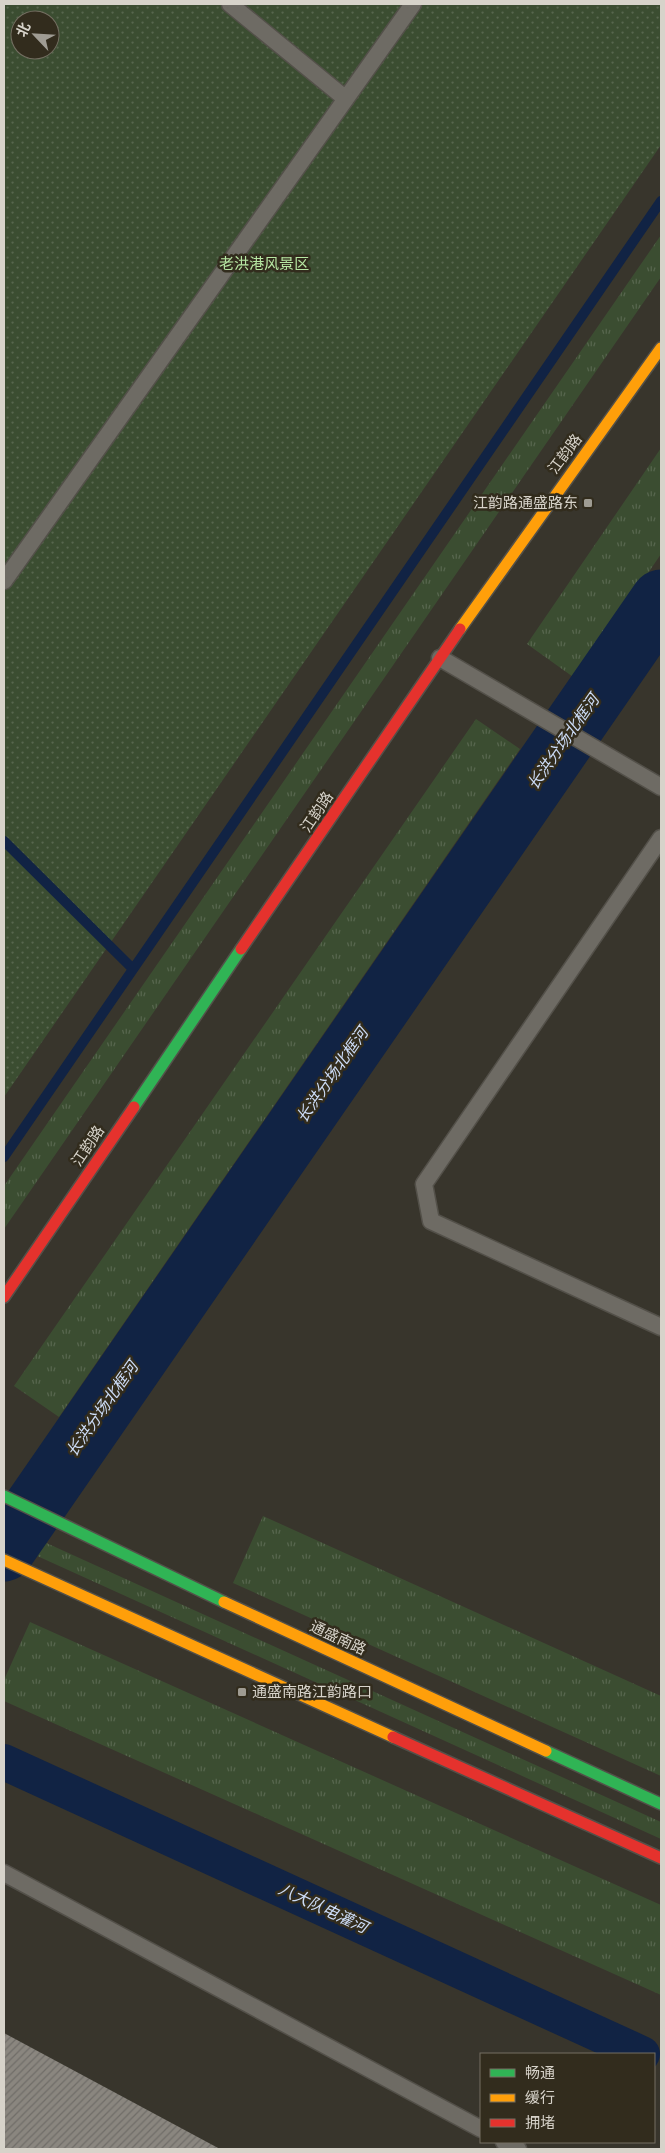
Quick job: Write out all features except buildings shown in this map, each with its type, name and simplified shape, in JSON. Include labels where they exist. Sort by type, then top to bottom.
[{"type":"main road","name":"江韵路","points":[[4,1297],[440,658],[557,490],[661,348]]},
{"type":"main road","name":"通盛南路","points":[[4,1496],[195,1589],[661,1804]]},
{"type":"main road","points":[[4,1560],[661,1858]]},
{"type":"lane","points":[[230,4],[346,98]]},
{"type":"lane","points":[[4,581],[413,4]]},
{"type":"lane","points":[[440,658],[661,787]]},
{"type":"lane","points":[[661,838],[424,1184],[431,1221],[661,1327]]},
{"type":"lane","points":[[4,1873],[480,2128]]},
{"type":"lane","points":[[506,2143],[518,2149]]},
{"type":"green space","name":"老洪港风景区","points":[[4,4],[661,4],[661,145],[4,1097]]},
{"type":"green space","points":[[661,235],[661,277],[4,1229],[4,1186]]},
{"type":"green space","points":[[661,448],[661,554],[576,679],[527,644]]},
{"type":"green space","points":[[476,719],[520,749],[59,1417],[14,1386]]},
{"type":"green space","points":[[263,1516],[661,1696],[661,1776],[233,1583]]},
{"type":"green space","points":[[42,1541],[661,1822],[661,1839],[35,1555]]},
{"type":"green space","points":[[30,1622],[661,1905],[661,1995],[4,1701],[4,1680]]},
{"type":"waterway","points":[[4,1157],[661,201]]},
{"type":"waterway","name":"长洪分场北框河","points":[[4,1551],[661,600]]},
{"type":"waterway","points":[[4,841],[133,969]]},
{"type":"waterway","name":"八大队电灌河","points":[[4,1762],[640,2053]]},
{"type":"traffic: fast","points":[[134,1107],[241,949]]},
{"type":"traffic: fast","points":[[4,1496],[224,1602]]},
{"type":"traffic: fast","points":[[546,1751],[661,1804]]},
{"type":"traffic: slow","points":[[460,629],[661,348]]},
{"type":"traffic: slow","points":[[4,1560],[393,1737]]},
{"type":"traffic: slow","points":[[224,1602],[546,1751]]},
{"type":"traffic: jam","points":[[241,949],[460,629]]},
{"type":"traffic: jam","points":[[4,1297],[134,1107]]},
{"type":"traffic: jam","points":[[393,1737],[661,1858]]},
{"type":"place","name":"江韵路通盛路东","points":[[588,503]]},
{"type":"place","name":"通盛南路江韵路口","points":[[242,1692]]}]
